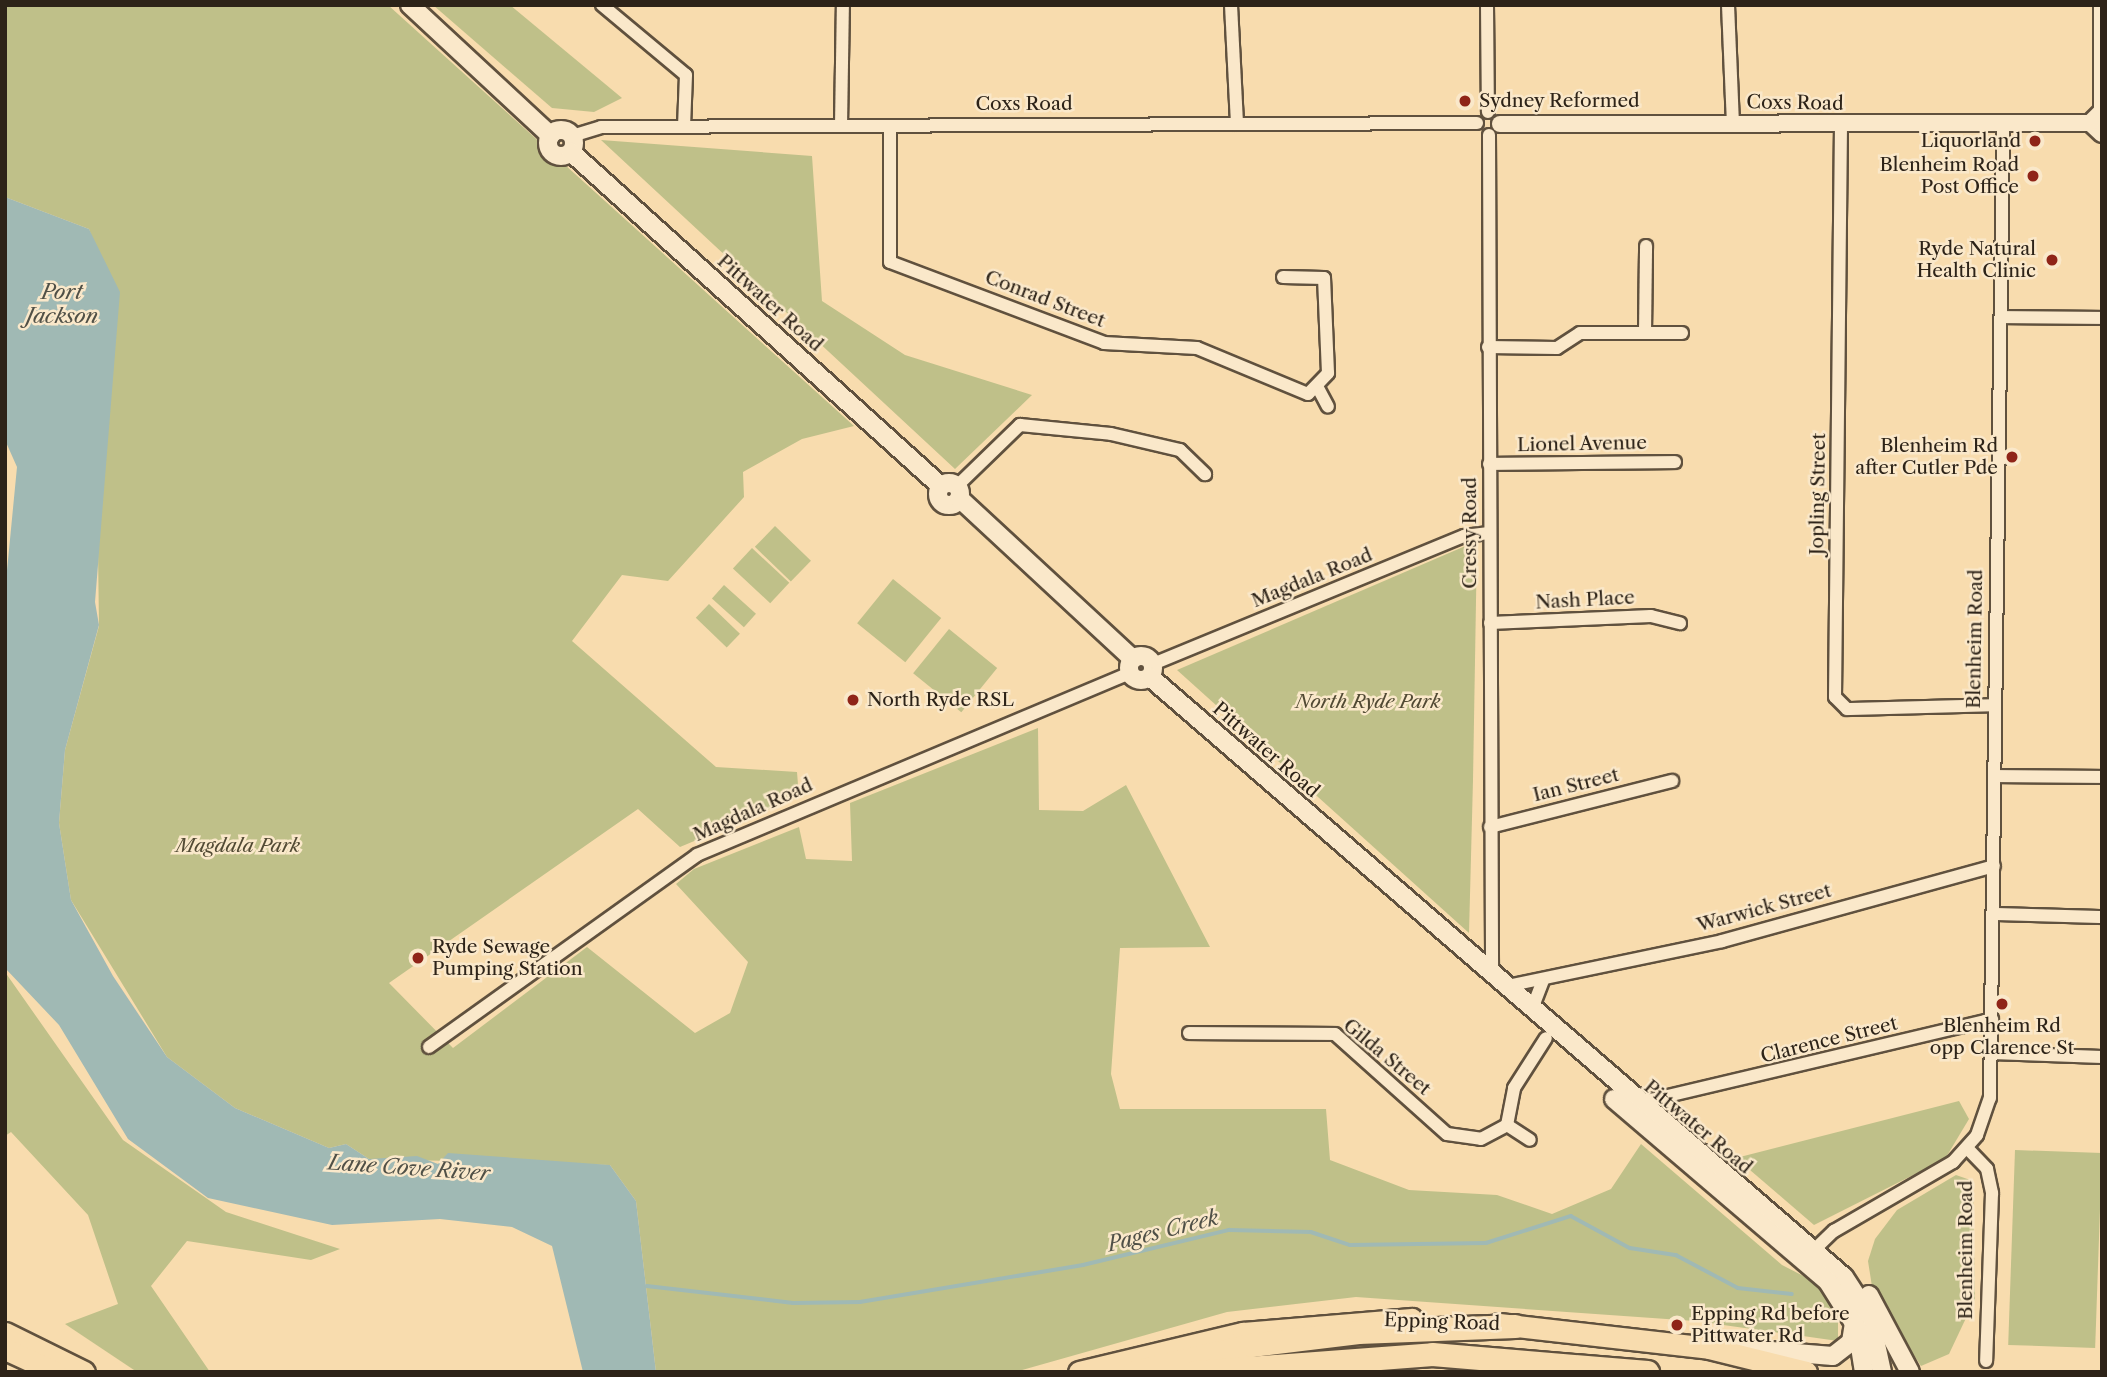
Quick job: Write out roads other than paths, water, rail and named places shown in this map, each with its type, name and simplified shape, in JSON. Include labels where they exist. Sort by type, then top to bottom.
[{"type":"highway","points":[[1135,1372],[1291,1340],[1515,1326]]},
{"type":"highway","points":[[1195,1372],[1432,1354],[1647,1372]]},
{"type":"highway","points":[[1330,1372],[1498,1372]]},
{"type":"main road","name":"Pittwater Road","points":[[410,5],[551,136],[554,154],[571,144],[952,490],[1131,666]]},
{"type":"main road","points":[[1131,666],[1144,656],[1151,670]]},
{"type":"main road","name":"Pittwater Road","points":[[1151,670],[1449,937],[1546,1038],[1693,1171],[1843,1277],[1870,1317],[1882,1372]]},
{"type":"main road","name":"Pittwater Road","points":[[1449,937],[1468,950],[1577,1051],[1810,1255],[1853,1319],[1864,1372]]},
{"type":"main road","points":[[1843,1277],[1879,1308],[1910,1372]]},
{"type":"main road","name":"Epping Road","points":[[1079,1372],[1199,1340],[1314,1324],[1435,1318],[1709,1348],[1806,1372]]},
{"type":"main road","points":[[1709,1348],[1833,1356],[1851,1342],[1853,1319]]},
{"type":"main road","points":[[5,1333],[84,1372]]},
{"type":"main road","points":[[5,1349],[55,1372]]},
{"type":"street","points":[[602,5],[686,75],[684,126]]},
{"type":"street","points":[[841,126],[843,5]]},
{"type":"street","points":[[1231,5],[1237,124]]},
{"type":"street","points":[[1487,5],[1488,112],[1495,130]]},
{"type":"street","points":[[1728,5],[1733,123]]},
{"type":"street","points":[[2098,120],[2100,5]]},
{"type":"street","points":[[1488,112],[1477,122],[1495,130]]},
{"type":"street","name":"Coxs Road","points":[[1495,130],[1733,123],[2003,125],[2098,120]]},
{"type":"street","name":"Coxs Road","points":[[571,144],[601,127],[1477,122]]},
{"type":"street","name":"Jopling Street","points":[[1841,125],[1835,697],[1847,709],[1995,705]]},
{"type":"street","name":"Blenheim Road","points":[[1810,1255],[1967,1148],[1989,1103],[1996,776],[2003,125]]},
{"type":"street","name":"Conrad Street","points":[[890,126],[890,262],[1104,343],[1197,348],[1282,387],[1308,394],[1318,388]]},
{"type":"street","name":"Cressy Road","points":[[1492,973],[1488,347],[1495,130]]},
{"type":"street","points":[[1646,246],[1646,333]]},
{"type":"street","points":[[1283,277],[1324,278],[1328,373],[1318,388],[1328,407]]},
{"type":"street","points":[[2001,317],[2102,318]]},
{"type":"street","points":[[1488,347],[1557,348],[1580,333],[1682,334]]},
{"type":"street","points":[[952,490],[1020,425],[1111,433],[1180,450],[1205,474]]},
{"type":"street","name":"Lionel Avenue","points":[[1489,464],[1675,462]]},
{"type":"street","name":"Magdala Road","points":[[1151,670],[1464,536],[1488,533]]},
{"type":"street","name":"Nash Place","points":[[1490,623],[1651,616],[1680,623]]},
{"type":"street","name":"Magdala Road","points":[[429,1047],[698,855],[1131,666]]},
{"type":"street","points":[[1996,776],[2102,777]]},
{"type":"street","name":"Ian Street","points":[[1490,827],[1672,781]]},
{"type":"street","name":"Warwick Street","points":[[1507,986],[1543,981],[1722,941],[1994,866]]},
{"type":"street","points":[[1994,915],[2102,917]]},
{"type":"street","points":[[1468,950],[1486,946],[1490,932]]},
{"type":"street","points":[[1543,981],[1535,1012],[1546,1038],[1577,1051]]},
{"type":"street","name":"Clarence Street","points":[[1636,1103],[1676,1098],[1992,1019]]},
{"type":"street","name":"Gilda Street","points":[[1189,1033],[1320,1029],[1335,1034],[1447,1134],[1481,1139],[1507,1125]]},
{"type":"street","points":[[1530,1140],[1507,1125],[1514,1088],[1546,1038]]},
{"type":"street","points":[[1992,1053],[2102,1057]]},
{"type":"street","points":[[1664,1126],[1676,1098]]},
{"type":"street","name":"Blenheim Road","points":[[1967,1148],[1987,1169],[1992,1193],[1986,1361]]},
{"type":"water","name":"Port Jackson","points":[[5,197],[89,229],[120,292],[95,602],[99,625],[65,750],[59,823],[71,900],[113,976],[167,1057],[235,1108],[329,1148],[346,1144],[369,1159],[417,1156],[438,1164],[448,1153],[610,1165],[636,1201],[656,1372],[583,1372],[552,1246],[512,1227],[440,1219],[332,1225],[208,1198],[128,1139],[59,1025],[5,968],[5,591],[17,467],[5,440]]},
{"type":"waterway","name":"Pages Creek","points":[[647,1286],[793,1303],[860,1302],[1083,1265],[1229,1230],[1311,1232],[1350,1245],[1486,1243],[1571,1216],[1630,1248],[1676,1255],[1738,1288],[1792,1294]]},
{"type":"place","name":"Sydney Reformed","points":[[1465,101]]},
{"type":"place","name":"Liquorland","points":[[2035,141]]},
{"type":"place","name":"Blenheim Road Post Office","points":[[2033,176]]},
{"type":"place","name":"Ryde Natural Health Clinic","points":[[2052,260]]},
{"type":"place","name":"Blenheim Rd after Cutler Pde","points":[[2012,457]]},
{"type":"place","name":"North Ryde RSL","points":[[853,700]]},
{"type":"place","name":"Ryde Sewage Pumping Station","points":[[418,958]]},
{"type":"place","name":"Blenheim Rd opp Clarence St","points":[[2002,1004]]},
{"type":"place","name":"Epping Rd before Pittwater Rd","points":[[1677,1325]]},
{"type":"park label","name":"North Ryde Park","points":[[1368,702]]},
{"type":"park label","name":"Magdala Park","points":[[238,846]]},
{"type":"water label","name":"Lane Cove River","points":[[409,1168]]}]
